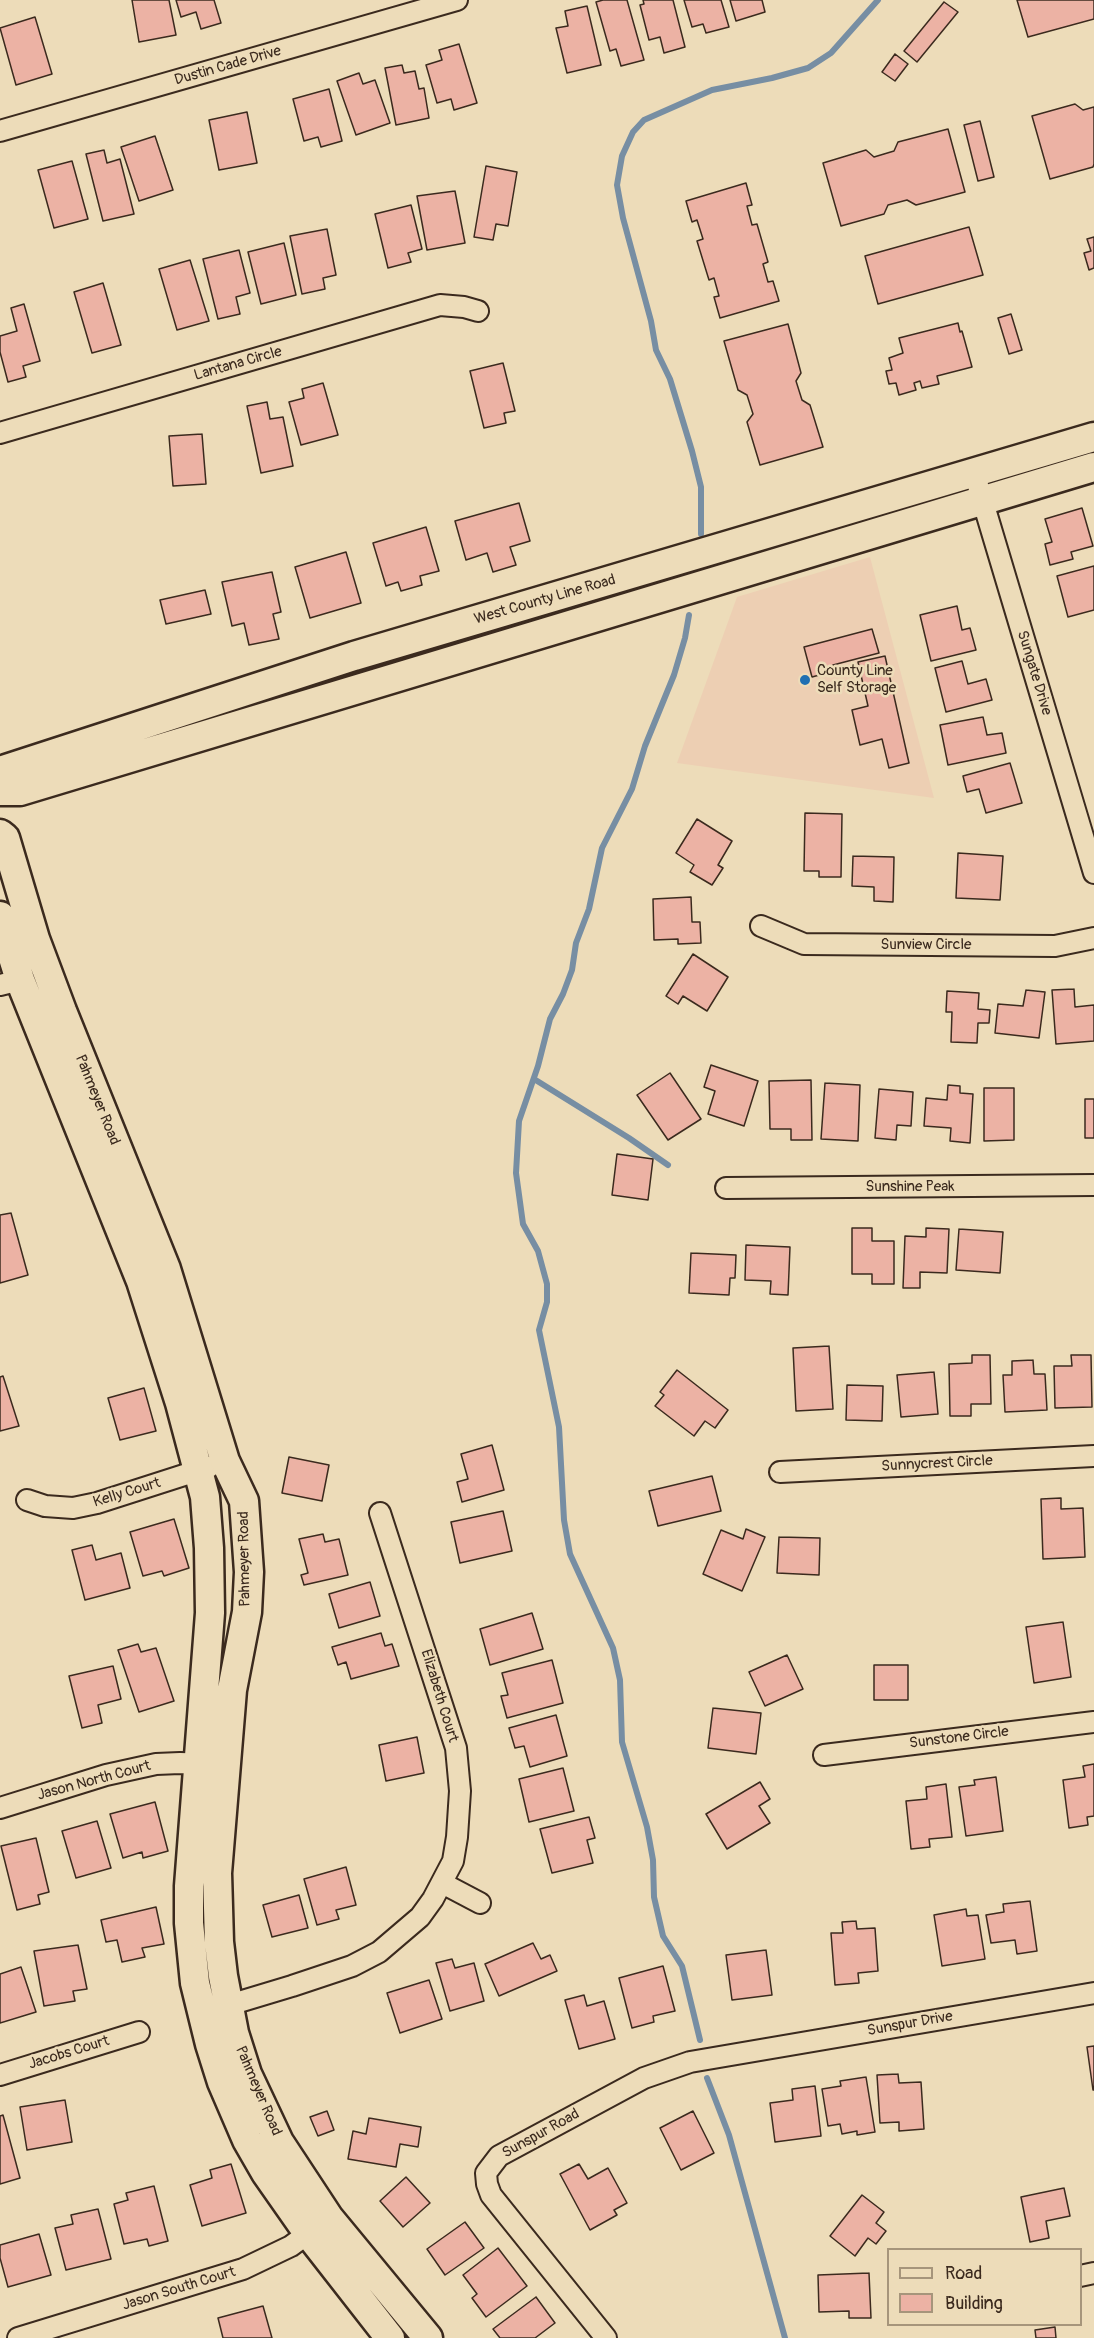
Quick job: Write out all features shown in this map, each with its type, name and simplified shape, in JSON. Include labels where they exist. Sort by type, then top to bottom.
[{"type":"street","name":"Dustin Cade Drive","points":[[0,131],[457,0]]},
{"type":"street","name":"Lantana Circle","points":[[0,433],[440,305],[478,311]]},
{"type":"street","name":"West County Line Road","points":[[0,773],[6,769],[354,657],[1094,437]]},
{"type":"street","name":"West County Line Road","points":[[0,791],[20,791],[31,788],[1094,467]]},
{"type":"street","name":"Sungate Drive","points":[[974,472],[1094,873]]},
{"type":"street","points":[[751,540],[760,566]]},
{"type":"street","name":"Pahmeyer Road","points":[[0,834],[4,838],[35,939],[62,1011],[166,1269],[225,1461],[244,1501],[249,1572],[247,1612],[232,1690],[212,1764],[189,1886],[189,1923],[195,1983],[202,2013],[222,2082],[247,2140],[266,2173],[428,2338]]},
{"type":"street","name":"Pahmeyer Road","points":[[0,916],[10,982],[141,1281],[163,1344],[205,1497],[210,1577],[212,1764],[217,1909],[223,1976],[234,2033],[247,2074],[319,2225],[390,2338]]},
{"type":"street","name":"Sunview Circle","points":[[761,926],[804,944],[1055,946],[1094,938]]},
{"type":"street","name":"Sunshine Peak","points":[[726,1188],[1094,1185]]},
{"type":"street","name":"Sunnycrest Circle","points":[[780,1472],[1094,1456]]},
{"type":"street","name":"Kelly Court","points":[[27,1500],[45,1506],[73,1508],[97,1503],[225,1461]]},
{"type":"street","name":"Elizabeth Court","points":[[202,2013],[352,1966],[379,1952],[420,1917],[453,1861],[460,1791],[456,1748],[380,1513]]},
{"type":"street","name":"Sunstone Circle","points":[[824,1755],[1094,1722]]},
{"type":"street","name":"Jason North Court","points":[[0,1808],[116,1773],[156,1764],[212,1764]]},
{"type":"street","points":[[442,1883],[480,1903]]},
{"type":"street","name":"Sunspur Drive","points":[[725,2055],[1094,1993]]},
{"type":"street","name":"Jacobs Court","points":[[0,2075],[139,2032]]},
{"type":"street","name":"Sunspur Road","points":[[606,2338],[499,2205],[487,2184],[486,2173],[499,2156],[510,2149],[644,2078],[690,2062],[725,2055]]},
{"type":"street","name":"Jason South Court","points":[[18,2338],[243,2269],[291,2246],[319,2225]]},
{"type":"shaded area","name":"County Line Self Storage","points":[[870,557],[934,798],[677,763],[737,597]]},
{"type":"building","points":[[132,0],[169,0],[176,35],[139,42]]},
{"type":"building","points":[[176,0],[214,0],[221,23],[201,29],[196,12],[181,17]]},
{"type":"building","points":[[627,0],[644,60],[621,66],[616,49],[610,51],[596,2]]},
{"type":"building","points":[[643,0],[673,0],[685,47],[664,53],[660,37],[649,40],[640,5],[644,4]]},
{"type":"building","points":[[684,0],[721,0],[729,27],[706,33],[703,24],[692,27]]},
{"type":"building","points":[[730,0],[762,0],[765,12],[736,21]]},
{"type":"building","points":[[1017,0],[1094,0],[1094,19],[1028,37]]},
{"type":"building","points":[[944,2],[958,12],[917,62],[904,51]]},
{"type":"building","points":[[587,6],[601,65],[567,73],[556,28],[568,26],[565,11]]},
{"type":"building","points":[[35,17],[52,74],[16,85],[0,28]]},
{"type":"building","points":[[459,44],[477,103],[454,110],[451,99],[437,103],[426,65],[442,60],[439,50]]},
{"type":"building","points":[[895,54],[908,64],[895,81],[882,72]]},
{"type":"building","points":[[402,65],[404,73],[415,71],[419,89],[424,88],[429,118],[396,125],[385,68]]},
{"type":"building","points":[[359,73],[363,84],[375,80],[390,123],[356,135],[337,81]]},
{"type":"building","points":[[329,89],[342,141],[321,147],[318,137],[304,141],[293,99]]},
{"type":"building","points":[[1075,104],[1083,110],[1094,107],[1093,167],[1050,179],[1032,116]]},
{"type":"building","points":[[247,112],[257,163],[219,170],[209,120]]},
{"type":"building","points":[[980,121],[994,177],[978,181],[964,125]]},
{"type":"building","points":[[948,129],[965,192],[916,205],[907,200],[888,205],[884,214],[841,226],[823,163],[866,150],[874,157],[894,151],[898,142]]},
{"type":"building","points":[[155,136],[173,190],[139,201],[121,147]]},
{"type":"building","points":[[104,150],[107,163],[120,159],[134,214],[103,221],[86,154]]},
{"type":"building","points":[[72,161],[88,219],[54,228],[38,170]]},
{"type":"building","points":[[486,166],[517,172],[508,226],[496,224],[493,240],[474,237]]},
{"type":"building","points":[[746,183],[752,205],[747,206],[752,225],[757,224],[768,262],[763,264],[768,282],[773,281],[779,301],[720,318],[714,297],[719,296],[714,278],[709,280],[697,241],[703,239],[697,220],[692,222],[686,201]]},
{"type":"building","points":[[455,191],[465,243],[427,250],[417,196]]},
{"type":"building","points":[[411,205],[422,249],[408,253],[411,262],[388,268],[375,214]]},
{"type":"building","points":[[969,227],[983,275],[878,304],[865,256]]},
{"type":"building","points":[[327,229],[336,275],[323,278],[325,289],[302,294],[290,236]]},
{"type":"building","points":[[1094,237],[1094,268],[1089,270],[1084,253],[1091,251],[1087,239]]},
{"type":"building","points":[[284,243],[296,295],[261,304],[248,252]]},
{"type":"building","points":[[239,250],[250,293],[236,297],[240,314],[218,319],[203,259]]},
{"type":"building","points":[[190,260],[209,321],[177,330],[159,269]]},
{"type":"building","points":[[103,283],[121,345],[92,353],[74,292]]},
{"type":"building","points":[[24,304],[40,361],[23,366],[26,377],[8,382],[0,352],[0,336],[17,331],[11,308]]},
{"type":"building","points":[[1011,314],[1022,350],[1009,354],[998,318]]},
{"type":"building","points":[[958,323],[972,367],[937,376],[939,384],[922,388],[920,381],[914,383],[916,390],[899,395],[896,383],[889,384],[886,371],[892,370],[889,358],[903,353],[899,338]]},
{"type":"building","points":[[788,324],[801,373],[796,381],[802,400],[810,405],[823,447],[760,465],[747,422],[753,414],[747,395],[738,390],[724,341]]},
{"type":"building","points":[[503,363],[515,411],[504,413],[506,423],[484,428],[470,371]]},
{"type":"building","points":[[323,383],[338,435],[301,445],[289,402],[304,398],[302,389]]},
{"type":"building","points":[[267,402],[270,419],[283,417],[293,466],[261,473],[247,406]]},
{"type":"building","points":[[202,434],[206,484],[173,486],[169,436]]},
{"type":"building","points":[[519,503],[530,541],[510,547],[516,565],[493,572],[487,553],[466,560],[455,521]]},
{"type":"building","points":[[1082,508],[1093,546],[1071,552],[1073,559],[1050,565],[1045,544],[1052,542],[1045,519]]},
{"type":"building","points":[[426,527],[439,571],[420,576],[422,585],[401,591],[398,582],[386,586],[373,543]]},
{"type":"building","points":[[346,552],[361,603],[310,618],[295,567]]},
{"type":"building","points":[[1094,566],[1094,610],[1068,617],[1057,576]]},
{"type":"building","points":[[272,572],[281,612],[273,614],[279,639],[249,645],[244,623],[232,626],[222,582]]},
{"type":"building","points":[[205,590],[211,614],[166,624],[160,600]]},
{"type":"building","points":[[957,606],[962,630],[970,628],[976,650],[931,661],[920,615]]},
{"type":"building","points":[[872,629],[879,653],[833,665],[834,671],[812,677],[804,647]]},
{"type":"building","points":[[885,656],[909,763],[889,768],[882,739],[860,745],[852,710],[868,706],[858,662]]},
{"type":"building","points":[[962,661],[968,684],[986,679],[992,700],[946,712],[935,668]]},
{"type":"building","points":[[983,717],[987,735],[1002,733],[1006,753],[948,765],[940,725]]},
{"type":"building","points":[[1010,763],[1022,803],[986,813],[979,789],[967,792],[963,776]]},
{"type":"building","points":[[805,813],[842,814],[841,877],[819,877],[819,871],[804,871]]},
{"type":"building","points":[[697,819],[732,841],[718,865],[723,868],[712,885],[690,872],[694,865],[676,853]]},
{"type":"building","points":[[958,853],[1003,856],[1000,900],[956,898]]},
{"type":"building","points":[[853,856],[894,857],[893,902],[874,901],[874,887],[852,886]]},
{"type":"building","points":[[691,897],[692,922],[700,922],[701,943],[678,944],[678,939],[654,940],[653,899]]},
{"type":"building","points":[[693,954],[728,977],[707,1011],[683,996],[678,1004],[666,996]]},
{"type":"building","points":[[1074,989],[1075,1007],[1094,1005],[1094,1041],[1056,1044],[1052,990]]},
{"type":"building","points":[[1026,990],[1045,992],[1039,1038],[995,1033],[998,1004],[1023,1006]]},
{"type":"building","points":[[947,991],[979,993],[978,1009],[990,1010],[989,1023],[978,1023],[977,1043],[951,1042],[952,1012],[946,1012]]},
{"type":"building","points":[[711,1065],[758,1081],[744,1126],[708,1114],[715,1091],[704,1087]]},
{"type":"building","points":[[670,1073],[701,1119],[668,1140],[637,1095]]},
{"type":"building","points":[[811,1080],[812,1140],[791,1140],[791,1129],[770,1129],[769,1081]]},
{"type":"building","points":[[825,1083],[860,1085],[858,1141],[821,1139]]},
{"type":"building","points":[[948,1085],[960,1086],[960,1093],[973,1094],[970,1143],[950,1141],[951,1128],[924,1126],[926,1098],[947,1100]]},
{"type":"building","points":[[984,1088],[1014,1088],[1014,1140],[984,1141]]},
{"type":"building","points":[[879,1089],[913,1092],[911,1126],[897,1125],[896,1140],[875,1138]]},
{"type":"building","points":[[1085,1099],[1094,1099],[1094,1138],[1085,1138]]},
{"type":"building","points":[[617,1154],[653,1159],[648,1200],[612,1195]]},
{"type":"building","points":[[11,1213],[28,1275],[0,1283],[0,1215]]},
{"type":"building","points":[[852,1228],[872,1228],[872,1241],[894,1241],[894,1284],[872,1284],[872,1274],[852,1274]]},
{"type":"building","points":[[926,1228],[949,1229],[947,1273],[920,1272],[920,1288],[903,1288],[905,1236],[926,1237]]},
{"type":"building","points":[[959,1229],[1003,1232],[1000,1273],[956,1270]]},
{"type":"building","points":[[746,1245],[790,1247],[788,1295],[770,1294],[771,1281],[745,1280]]},
{"type":"building","points":[[691,1253],[736,1255],[735,1278],[730,1278],[729,1295],[689,1293]]},
{"type":"building","points":[[829,1346],[833,1409],[796,1411],[793,1348]]},
{"type":"building","points":[[972,1355],[990,1355],[991,1404],[971,1404],[971,1416],[950,1416],[949,1364],[972,1363]]},
{"type":"building","points":[[1071,1355],[1091,1355],[1092,1407],[1055,1408],[1054,1366],[1072,1366]]},
{"type":"building","points":[[1033,1360],[1034,1374],[1045,1374],[1047,1410],[1005,1412],[1003,1375],[1012,1375],[1012,1361]]},
{"type":"building","points":[[677,1370],[728,1410],[715,1428],[705,1421],[694,1436],[655,1406],[664,1395],[660,1392]]},
{"type":"building","points":[[934,1372],[938,1414],[901,1417],[897,1375]]},
{"type":"building","points":[[3,1376],[19,1426],[0,1431],[0,1377]]},
{"type":"building","points":[[847,1385],[883,1386],[882,1421],[846,1420]]},
{"type":"building","points":[[144,1388],[156,1431],[120,1440],[108,1398]]},
{"type":"building","points":[[492,1445],[504,1490],[462,1502],[457,1482],[468,1479],[461,1454]]},
{"type":"building","points":[[289,1457],[329,1465],[322,1501],[282,1493]]},
{"type":"building","points":[[712,1476],[721,1511],[658,1526],[649,1491]]},
{"type":"building","points":[[1061,1498],[1061,1509],[1083,1508],[1085,1557],[1043,1559],[1041,1499]]},
{"type":"building","points":[[503,1511],[512,1551],[460,1563],[451,1522]]},
{"type":"building","points":[[174,1519],[189,1568],[164,1576],[162,1571],[143,1576],[130,1532]]},
{"type":"building","points":[[746,1529],[765,1537],[742,1591],[703,1574],[721,1530],[743,1539]]},
{"type":"building","points":[[323,1534],[325,1542],[339,1539],[348,1575],[304,1585],[301,1575],[308,1573],[299,1539]]},
{"type":"building","points":[[779,1537],[820,1538],[819,1575],[777,1573]]},
{"type":"building","points":[[92,1545],[96,1560],[121,1553],[130,1588],[85,1600],[72,1550]]},
{"type":"building","points":[[370,1582],[380,1616],[339,1628],[329,1594]]},
{"type":"building","points":[[532,1613],[543,1649],[490,1665],[480,1629]]},
{"type":"building","points":[[1063,1622],[1071,1677],[1034,1683],[1026,1627]]},
{"type":"building","points":[[381,1633],[385,1646],[392,1644],[399,1666],[351,1679],[346,1662],[338,1665],[332,1647]]},
{"type":"building","points":[[138,1644],[141,1652],[156,1648],[174,1701],[139,1712],[118,1650]]},
{"type":"building","points":[[787,1655],[803,1689],[765,1706],[749,1672]]},
{"type":"building","points":[[552,1660],[563,1703],[507,1718],[501,1696],[508,1695],[502,1673]]},
{"type":"building","points":[[874,1665],[908,1665],[908,1700],[874,1700]]},
{"type":"building","points":[[113,1666],[121,1699],[98,1705],[102,1723],[82,1728],[69,1676]]},
{"type":"building","points":[[713,1708],[761,1713],[756,1754],[708,1748]]},
{"type":"building","points":[[556,1715],[567,1756],[530,1767],[524,1746],[515,1748],[509,1728]]},
{"type":"building","points":[[417,1737],[424,1773],[386,1781],[379,1745]]},
{"type":"building","points":[[1094,1764],[1094,1816],[1087,1817],[1088,1825],[1069,1828],[1063,1780],[1085,1777],[1083,1766]]},
{"type":"building","points":[[563,1768],[574,1811],[529,1822],[519,1779]]},
{"type":"building","points":[[996,1777],[1003,1831],[966,1836],[959,1787],[975,1785],[974,1780]]},
{"type":"building","points":[[760,1782],[770,1799],[759,1806],[770,1823],[727,1849],[706,1814]]},
{"type":"building","points":[[946,1784],[952,1837],[929,1839],[930,1847],[911,1849],[906,1801],[927,1799],[926,1787]]},
{"type":"building","points":[[155,1802],[168,1851],[143,1858],[142,1852],[123,1858],[110,1814]]},
{"type":"building","points":[[589,1817],[595,1838],[587,1840],[593,1863],[552,1873],[540,1829]]},
{"type":"building","points":[[97,1821],[111,1868],[76,1878],[62,1831]]},
{"type":"building","points":[[36,1838],[49,1892],[38,1895],[40,1904],[17,1910],[1,1846]]},
{"type":"building","points":[[346,1867],[356,1905],[336,1910],[339,1919],[317,1925],[304,1879]]},
{"type":"building","points":[[299,1895],[308,1928],[272,1937],[263,1905]]},
{"type":"building","points":[[1030,1901],[1037,1951],[1017,1954],[1015,1940],[991,1943],[986,1915],[1004,1912],[1003,1904]]},
{"type":"building","points":[[156,1907],[164,1944],[142,1948],[145,1957],[122,1962],[117,1940],[106,1942],[101,1920]]},
{"type":"building","points":[[966,1909],[967,1916],[978,1915],[985,1959],[942,1966],[934,1915]]},
{"type":"building","points":[[856,1921],[857,1929],[875,1928],[878,1971],[858,1973],[859,1983],[835,1985],[831,1933],[843,1933],[842,1922]]},
{"type":"building","points":[[533,1943],[541,1959],[550,1955],[557,1971],[499,1996],[485,1964]]},
{"type":"building","points":[[78,1945],[87,1989],[73,1991],[75,2001],[44,2006],[34,1951]]},
{"type":"building","points":[[766,1950],[772,1995],[732,2000],[726,1955]]},
{"type":"building","points":[[452,1959],[455,1968],[474,1963],[484,2001],[450,2011],[436,1963]]},
{"type":"building","points":[[663,1966],[675,2011],[653,2016],[654,2022],[632,2028],[619,1978]]},
{"type":"building","points":[[21,1967],[36,2012],[0,2023],[0,1974]]},
{"type":"building","points":[[429,1980],[442,2019],[400,2033],[387,1993]]},
{"type":"building","points":[[584,1995],[587,2006],[604,2001],[615,2039],[579,2049],[565,2000]]},
{"type":"building","points":[[1094,2046],[1094,2090],[1093,2090],[1087,2047]]},
{"type":"building","points":[[898,2074],[899,2083],[921,2082],[924,2129],[899,2131],[899,2122],[880,2123],[877,2075]]},
{"type":"building","points":[[866,2077],[875,2132],[857,2135],[857,2131],[842,2134],[840,2124],[828,2126],[822,2089],[841,2086],[840,2081]]},
{"type":"building","points":[[815,2086],[821,2136],[775,2142],[770,2103],[793,2100],[792,2089]]},
{"type":"building","points":[[65,2100],[72,2142],[27,2150],[20,2107]]},
{"type":"building","points":[[327,2111],[334,2130],[318,2136],[310,2117]]},
{"type":"building","points":[[693,2111],[714,2153],[681,2170],[660,2128]]},
{"type":"building","points":[[3,2115],[20,2178],[0,2184],[0,2116]]},
{"type":"building","points":[[369,2118],[421,2127],[418,2147],[400,2144],[396,2167],[348,2159],[353,2131],[366,2134]]},
{"type":"building","points":[[231,2164],[246,2213],[202,2226],[190,2185],[212,2178],[210,2170]]},
{"type":"building","points":[[579,2164],[588,2179],[608,2168],[627,2203],[614,2210],[617,2215],[590,2230],[560,2174]]},
{"type":"building","points":[[406,2177],[430,2203],[403,2227],[380,2201]]},
{"type":"building","points":[[154,2186],[168,2241],[149,2246],[147,2239],[124,2244],[114,2204],[128,2200],[126,2193]]},
{"type":"building","points":[[1064,2188],[1070,2216],[1046,2221],[1049,2238],[1030,2242],[1021,2197]]},
{"type":"building","points":[[862,2195],[884,2212],[876,2223],[886,2231],[876,2244],[868,2238],[855,2256],[830,2236]]},
{"type":"building","points":[[98,2209],[111,2259],[66,2270],[55,2228],[73,2224],[71,2215]]},
{"type":"building","points":[[465,2222],[484,2248],[445,2275],[427,2249]]},
{"type":"building","points":[[39,2234],[51,2275],[8,2287],[0,2258],[0,2245]]},
{"type":"building","points":[[498,2248],[527,2286],[486,2317],[472,2298],[477,2294],[463,2275]]},
{"type":"building","points":[[869,2273],[871,2318],[849,2318],[849,2311],[819,2312],[818,2275]]},
{"type":"building","points":[[536,2297],[555,2323],[535,2338],[500,2338],[493,2329]]},
{"type":"building","points":[[263,2306],[272,2338],[223,2338],[218,2318]]},
{"type":"building","points":[[1055,2327],[1056,2338],[1036,2338],[1035,2330]]},
{"type":"waterway","points":[[701,534],[701,487],[670,379],[656,350],[651,321],[623,218],[617,185],[622,156],[633,132],[644,120],[712,90],[808,68],[831,53],[878,0]]},
{"type":"waterway","points":[[689,615],[674,675],[645,746],[632,789],[602,848],[589,909],[576,943],[572,970],[550,1019],[538,1066],[519,1121],[516,1173],[523,1224],[538,1251],[547,1284],[547,1302],[539,1330],[559,1427],[564,1520],[570,1554],[613,1648],[620,1680],[622,1742],[647,1827],[653,1860],[654,1897],[663,1936],[682,1966],[700,2040]]},
{"type":"waterway","points":[[534,1079],[668,1165]]},
{"type":"waterway","points":[[707,2078],[729,2135],[785,2338]]},
{"type":"place","name":"County Line Self Storage","points":[[805,680]]}]
